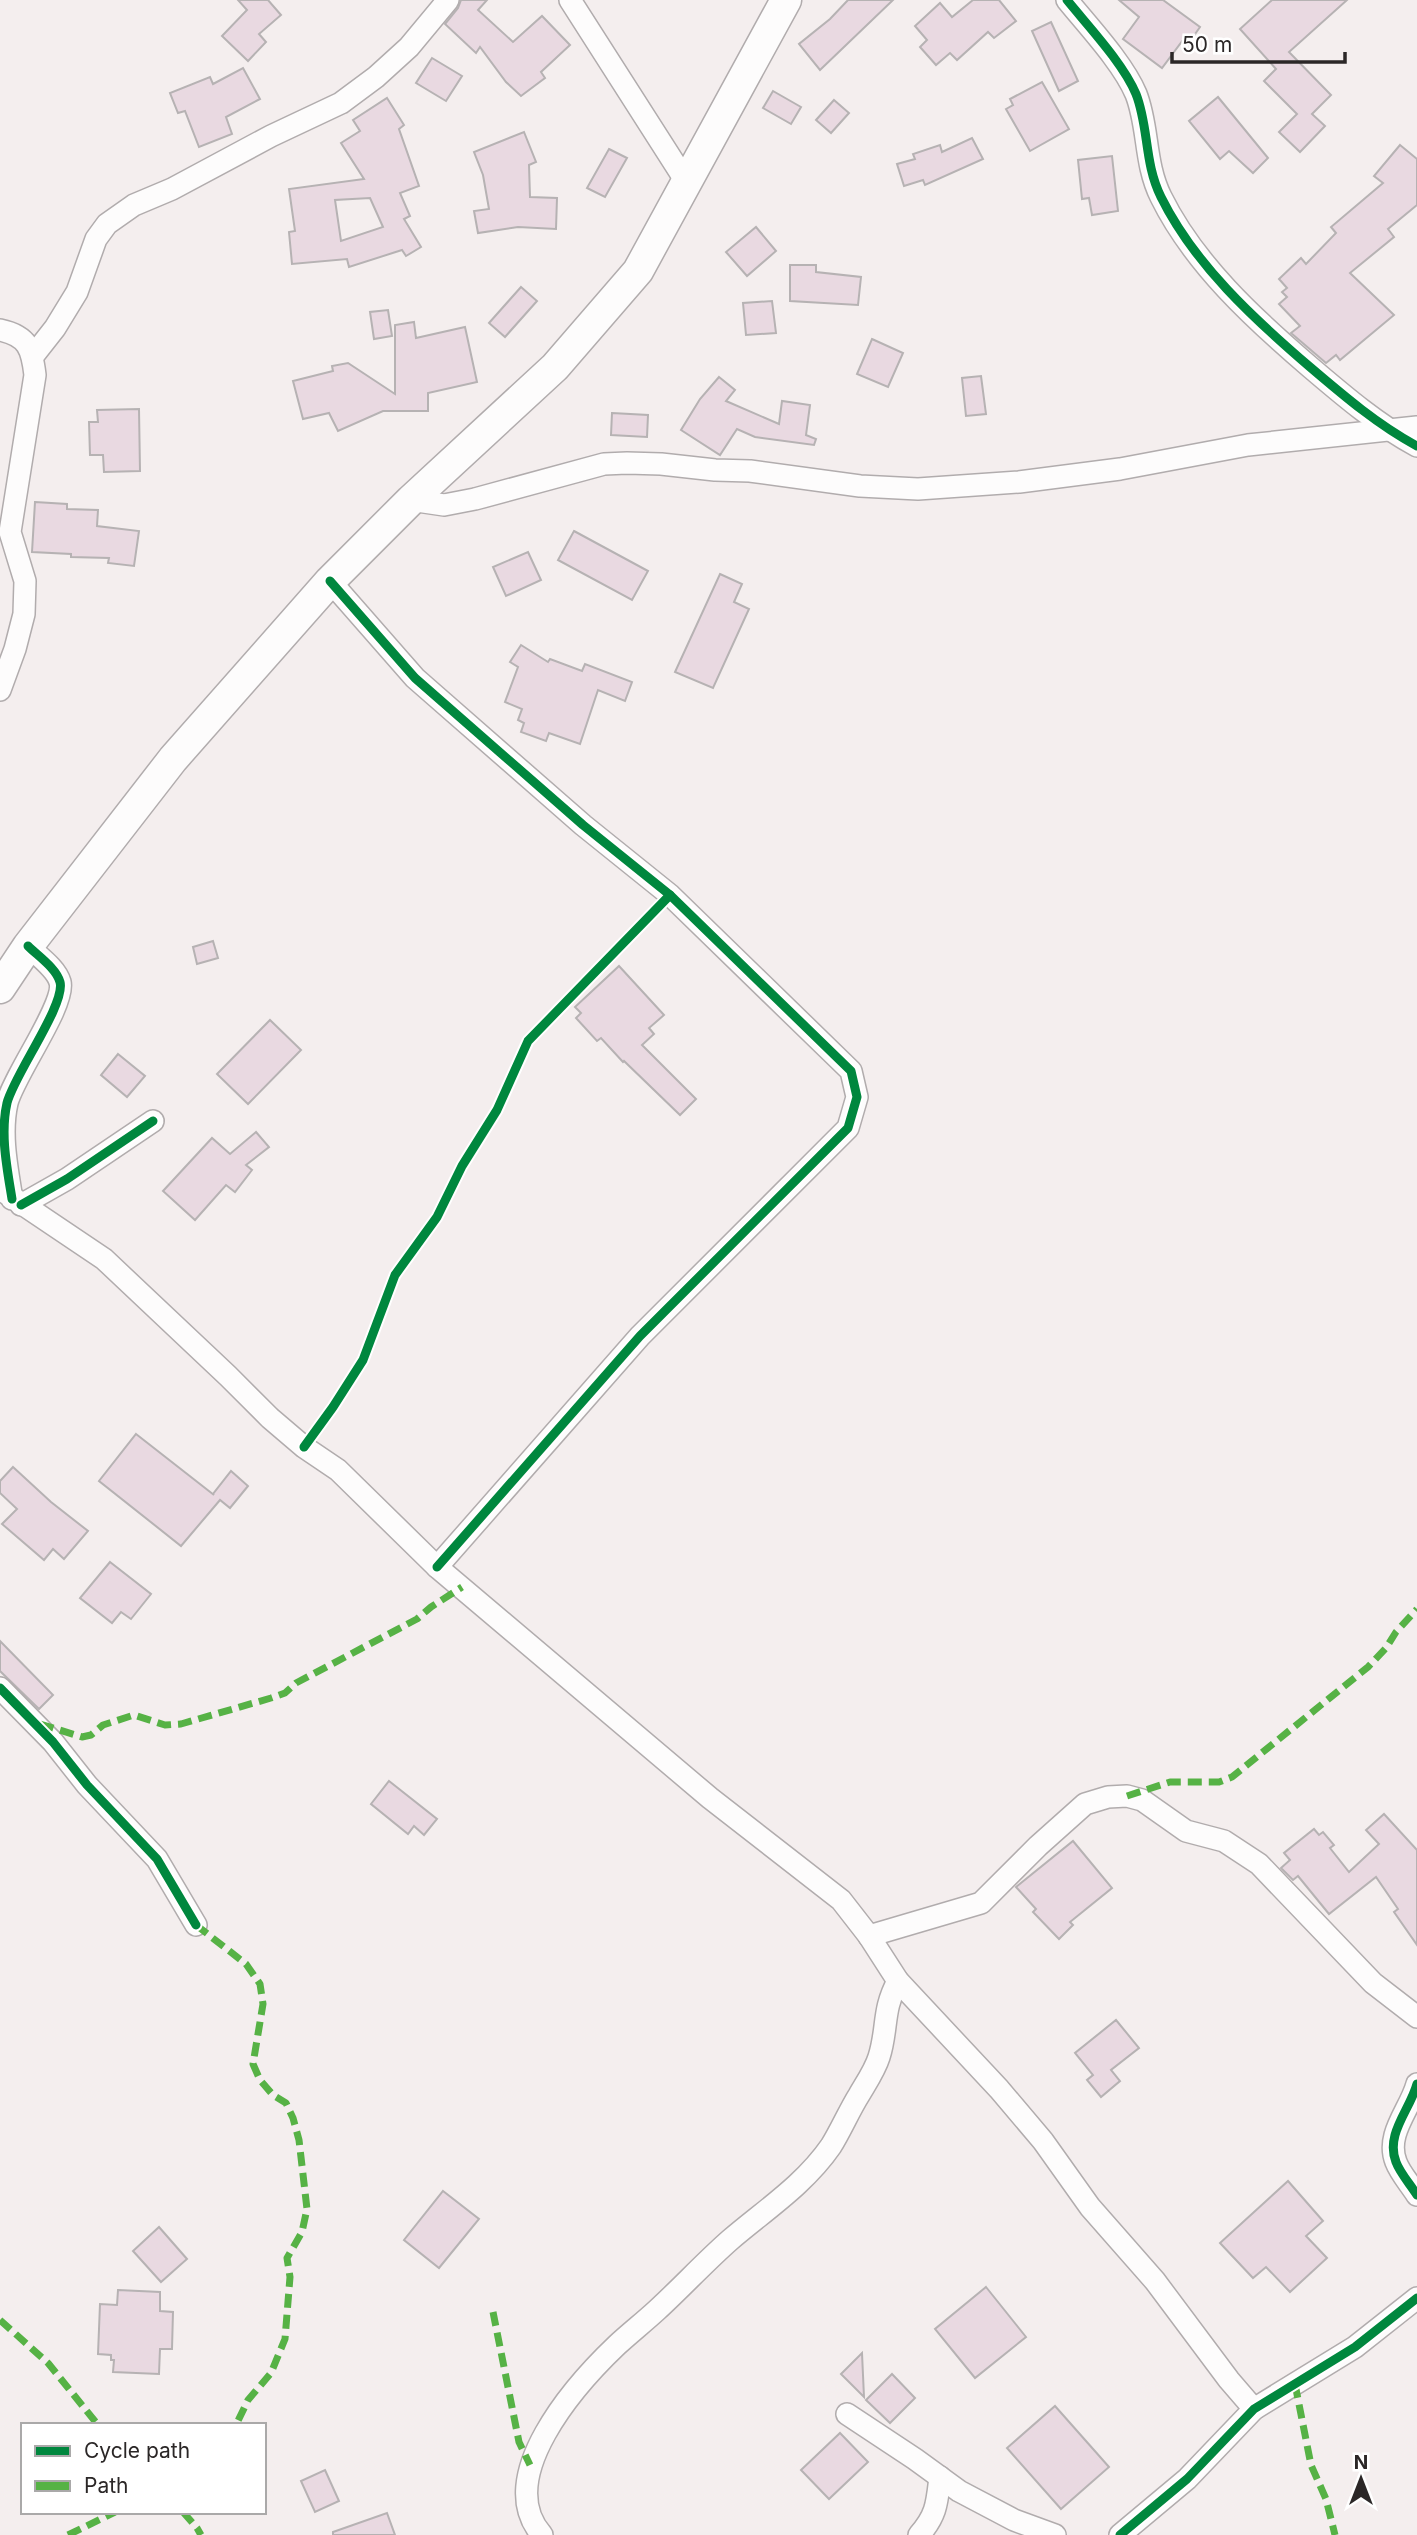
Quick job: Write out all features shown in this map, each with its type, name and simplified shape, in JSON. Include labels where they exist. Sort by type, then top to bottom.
[{"type":"main road","points":[[0,988],[28,946],[173,759],[330,581],[410,500],[563,357],[638,271],[786,0]]},
{"type":"street","points":[[33,356],[55,328],[77,292],[96,239],[107,224],[134,205],[172,190],[271,136],[341,103],[409,47],[448,0]]},
{"type":"street","points":[[570,0],[687,183]]},
{"type":"street","points":[[1067,0],[1105,47],[1135,92],[1152,177],[1162,199],[1204,262],[1275,337],[1388,430],[1417,446]]},
{"type":"street","points":[[0,330],[13,333],[28,344],[33,356],[35,376],[10,532],[25,581],[24,614],[0,690]]},
{"type":"street","points":[[410,500],[444,505],[604,464],[627,463],[750,471],[860,485],[918,489],[1019,482],[1120,469],[1248,445],[1417,428]]},
{"type":"street","points":[[330,581],[415,678],[583,825],[670,895],[851,1071],[857,1097],[848,1128],[639,1336],[437,1567]]},
{"type":"street","points":[[28,946],[54,971],[60,981],[61,991],[41,1038],[25,1061],[7,1103],[3,1141],[11,1198],[104,1259],[270,1418],[304,1447],[338,1470],[437,1567],[710,1798],[841,1900],[869,1936],[898,1981],[1034,2130],[1090,2207],[1155,2281],[1254,2409]]},
{"type":"street","points":[[11,1198],[67,1179],[153,1121]]},
{"type":"street","points":[[0,1688],[53,1742],[87,1786],[157,1859],[196,1925]]},
{"type":"street","points":[[869,1936],[981,1903],[1085,1804],[1108,1797],[1127,1796],[1142,1800],[1186,1831],[1224,1841],[1259,1864],[1373,1983],[1417,2017]]},
{"type":"street","points":[[542,2535],[527,2506],[525,2488],[530,2465],[550,2425],[578,2387],[617,2345],[813,2169],[832,2144],[878,2062],[884,2041],[884,2019],[889,1998],[898,1981]]},
{"type":"street","points":[[1417,2084],[1394,2135],[1392,2146],[1396,2163],[1417,2195]]},
{"type":"street","points":[[1121,2535],[1187,2479],[1254,2409],[1355,2347],[1417,2298]]},
{"type":"street","points":[[847,2414],[959,2491],[1014,2520],[1055,2535]]},
{"type":"street","points":[[919,2535],[931,2522],[937,2506],[940,2477]]},
{"type":"building","points":[[238,0],[268,0],[281,15],[259,34],[266,42],[248,61],[222,36],[247,10]]},
{"type":"building","points":[[461,0],[487,0],[478,10],[513,42],[542,16],[570,45],[541,72],[545,78],[521,96],[506,82],[480,47],[476,53],[445,24]]},
{"type":"building","points":[[848,0],[893,0],[820,70],[799,44],[830,19]]},
{"type":"building","points":[[973,0],[999,0],[1016,21],[994,38],[988,32],[957,60],[950,53],[936,65],[920,47],[927,40],[915,26],[940,3],[952,17]]},
{"type":"building","points":[[1119,0],[1163,0],[1200,27],[1188,44],[1183,40],[1162,68],[1123,39],[1139,17]]},
{"type":"building","points":[[1272,0],[1347,0],[1289,52],[1331,95],[1312,114],[1325,126],[1300,152],[1279,132],[1297,114],[1264,81],[1276,69],[1240,29]]},
{"type":"building","points":[[1051,22],[1078,81],[1059,91],[1032,31]]},
{"type":"building","points":[[432,58],[462,76],[446,101],[416,83]]},
{"type":"building","points":[[243,68],[260,99],[226,117],[232,134],[199,147],[185,111],[178,113],[170,93],[210,77],[213,84]]},
{"type":"building","points":[[1042,82],[1069,129],[1030,151],[1006,109],[1013,105],[1010,99]]},
{"type":"building","points":[[773,91],[801,107],[791,124],[763,108]]},
{"type":"building","points":[[1218,97],[1268,158],[1253,173],[1229,151],[1220,159],[1189,121]]},
{"type":"building","points":[[387,98],[404,125],[399,129],[419,186],[400,193],[410,216],[404,219],[421,247],[406,256],[402,250],[349,267],[347,259],[292,264],[289,232],[295,231],[289,189],[364,179],[341,143],[360,131],[353,120]],"holes":[[[370,198],[383,227],[341,241],[335,200]]]},
{"type":"building","points":[[834,100],[849,113],[831,133],[816,120]]},
{"type":"building","points":[[524,132],[536,162],[529,165],[530,197],[557,198],[556,229],[518,227],[478,233],[474,211],[489,209],[483,175],[474,152]]},
{"type":"building","points":[[972,138],[983,159],[925,185],[923,180],[904,186],[897,164],[915,159],[913,154],[940,145],[942,152]]},
{"type":"building","points":[[1400,145],[1417,159],[1417,205],[1388,229],[1394,237],[1350,273],[1394,315],[1340,360],[1336,355],[1326,363],[1291,333],[1300,326],[1279,304],[1287,297],[1282,292],[1287,288],[1279,279],[1301,258],[1306,264],[1336,233],[1331,227],[1383,183],[1374,176]]},
{"type":"building","points":[[609,149],[627,158],[605,197],[587,188]]},
{"type":"building","points":[[1112,156],[1118,211],[1092,215],[1089,198],[1082,199],[1078,160]]},
{"type":"building","points":[[756,227],[776,251],[747,276],[726,252]]},
{"type":"building","points":[[790,265],[816,265],[816,272],[861,277],[858,305],[790,301]]},
{"type":"building","points":[[521,287],[537,301],[505,337],[489,323]]},
{"type":"building","points":[[772,301],[776,333],[746,335],[743,303]]},
{"type":"building","points":[[388,310],[392,336],[374,339],[370,312]]},
{"type":"building","points":[[414,322],[416,338],[465,327],[477,382],[428,393],[428,411],[383,411],[338,431],[329,413],[303,419],[293,381],[333,371],[332,366],[348,363],[395,394],[395,325]]},
{"type":"building","points":[[872,339],[903,353],[888,387],[857,374]]},
{"type":"building","points":[[981,376],[986,414],[966,416],[962,378]]},
{"type":"building","points":[[719,377],[735,390],[726,401],[779,424],[782,401],[810,405],[806,435],[816,439],[814,445],[755,437],[737,429],[720,455],[681,430],[700,399]]},
{"type":"building","points":[[139,409],[140,471],[104,472],[103,455],[90,455],[89,422],[98,422],[97,410]]},
{"type":"building","points":[[612,413],[648,415],[647,437],[611,435]]},
{"type":"building","points":[[35,502],[67,504],[67,509],[98,510],[97,526],[139,531],[134,566],[108,563],[109,558],[32,552]]},
{"type":"building","points":[[574,531],[648,571],[632,600],[558,560]]},
{"type":"building","points":[[528,552],[541,580],[506,596],[493,567]]},
{"type":"building","points":[[720,574],[742,584],[734,602],[749,609],[713,688],[675,672]]},
{"type":"building","points":[[521,645],[548,662],[550,659],[582,671],[585,664],[632,682],[625,701],[598,690],[580,744],[549,733],[546,741],[521,732],[524,723],[518,720],[522,709],[505,702],[518,667],[510,662]]},
{"type":"building","points":[[213,941],[218,958],[197,964],[193,947]]},
{"type":"building","points":[[619,966],[664,1015],[649,1028],[654,1034],[642,1045],[696,1099],[680,1115],[601,1038],[597,1041],[576,1018],[581,1013],[575,1007]]},
{"type":"building","points":[[270,1020],[301,1050],[248,1104],[217,1074]]},
{"type":"building","points":[[118,1054],[145,1076],[127,1097],[101,1075]]},
{"type":"building","points":[[256,1132],[269,1147],[246,1165],[252,1170],[235,1192],[226,1185],[195,1220],[163,1191],[212,1138],[230,1154]]},
{"type":"building","points":[[136,1434],[214,1495],[231,1471],[248,1486],[230,1508],[220,1500],[181,1546],[99,1481]]},
{"type":"building","points":[[13,1467],[88,1531],[64,1559],[53,1549],[44,1560],[2,1524],[17,1509],[0,1493],[0,1481]]},
{"type":"building","points":[[110,1562],[151,1594],[131,1619],[121,1612],[112,1623],[80,1598]]},
{"type":"building","points":[[0,1641],[53,1695],[39,1709],[0,1671]]},
{"type":"building","points":[[389,1781],[437,1819],[424,1835],[414,1826],[408,1834],[371,1804]]},
{"type":"building","points":[[1384,1814],[1417,1850],[1417,1945],[1394,1912],[1398,1909],[1376,1877],[1329,1914],[1298,1876],[1293,1880],[1281,1868],[1290,1860],[1284,1853],[1314,1829],[1319,1835],[1323,1832],[1334,1845],[1330,1848],[1349,1872],[1379,1844],[1366,1830]]},
{"type":"building","points":[[1073,1841],[1112,1888],[1070,1922],[1073,1925],[1059,1939],[1033,1912],[1036,1909],[1016,1887]]},
{"type":"building","points":[[1116,2020],[1139,2048],[1111,2070],[1120,2081],[1101,2097],[1087,2080],[1093,2075],[1075,2053]]},
{"type":"building","points":[[1288,2181],[1323,2221],[1306,2236],[1327,2258],[1290,2292],[1266,2267],[1253,2278],[1220,2243]]},
{"type":"building","points":[[443,2191],[479,2219],[439,2268],[404,2240]]},
{"type":"building","points":[[159,2227],[187,2259],[161,2282],[133,2251]]},
{"type":"building","points":[[986,2287],[1026,2337],[975,2378],[935,2329]]},
{"type":"building","points":[[118,2290],[160,2292],[160,2311],[173,2312],[172,2349],[160,2349],[159,2374],[113,2372],[114,2360],[111,2360],[111,2355],[98,2354],[100,2304],[117,2305]]},
{"type":"building","points":[[862,2353],[864,2397],[841,2374]]},
{"type":"building","points":[[892,2374],[915,2398],[890,2423],[866,2400]]},
{"type":"building","points":[[1055,2406],[1109,2467],[1061,2509],[1007,2448]]},
{"type":"building","points":[[840,2433],[868,2462],[829,2499],[801,2470]]},
{"type":"building","points":[[325,2470],[339,2501],[315,2512],[301,2481]]},
{"type":"building","points":[[387,2513],[395,2535],[333,2535],[333,2532]]},
{"type":"marked path","points":[[40,1724],[82,1737],[91,1735],[103,1725],[134,1715],[165,1725],[181,1724],[271,1698],[285,1693],[296,1683],[417,1619],[462,1587]]},
{"type":"marked path","points":[[1127,1796],[1170,1782],[1219,1782],[1232,1777],[1368,1667],[1417,1609]]},
{"type":"marked path","points":[[196,1925],[246,1964],[260,1984],[263,2004],[253,2064],[260,2080],[273,2095],[286,2103],[293,2118],[299,2140],[307,2209],[302,2232],[287,2258],[290,2277],[285,2339],[271,2373],[248,2400],[237,2423]]},
{"type":"marked path","points":[[493,2312],[519,2442],[530,2465]]},
{"type":"marked path","points":[[0,2320],[48,2363],[96,2423]]},
{"type":"marked path","points":[[1295,2384],[1311,2465],[1326,2499],[1335,2535]]},
{"type":"marked path","points":[[68,2535],[111,2514]]},
{"type":"marked path","points":[[185,2514],[201,2535]]},
{"type":"cycle path","points":[[1067,0],[1130,82],[1140,107],[1152,171],[1161,197],[1190,245],[1208,268],[1247,310],[1310,367],[1375,419],[1417,446]]},
{"type":"cycle path","points":[[330,581],[415,678],[583,825],[670,895],[851,1071],[857,1097],[848,1128],[640,1336],[437,1567]]},
{"type":"cycle path","points":[[304,1447],[363,1360],[395,1275],[437,1217],[462,1166],[497,1110],[528,1041],[670,895]]},
{"type":"cycle path","points":[[12,1199],[4,1139],[7,1103],[48,1023],[60,992],[60,982],[55,972],[28,946]]},
{"type":"cycle path","points":[[21,1205],[67,1179],[153,1121]]},
{"type":"cycle path","points":[[0,1688],[53,1742],[87,1785],[157,1859],[196,1925]]},
{"type":"cycle path","points":[[1417,2084],[1396,2132],[1393,2152],[1400,2170],[1417,2195]]},
{"type":"cycle path","points":[[1120,2535],[1187,2479],[1254,2409],[1355,2347],[1417,2298]]}]
